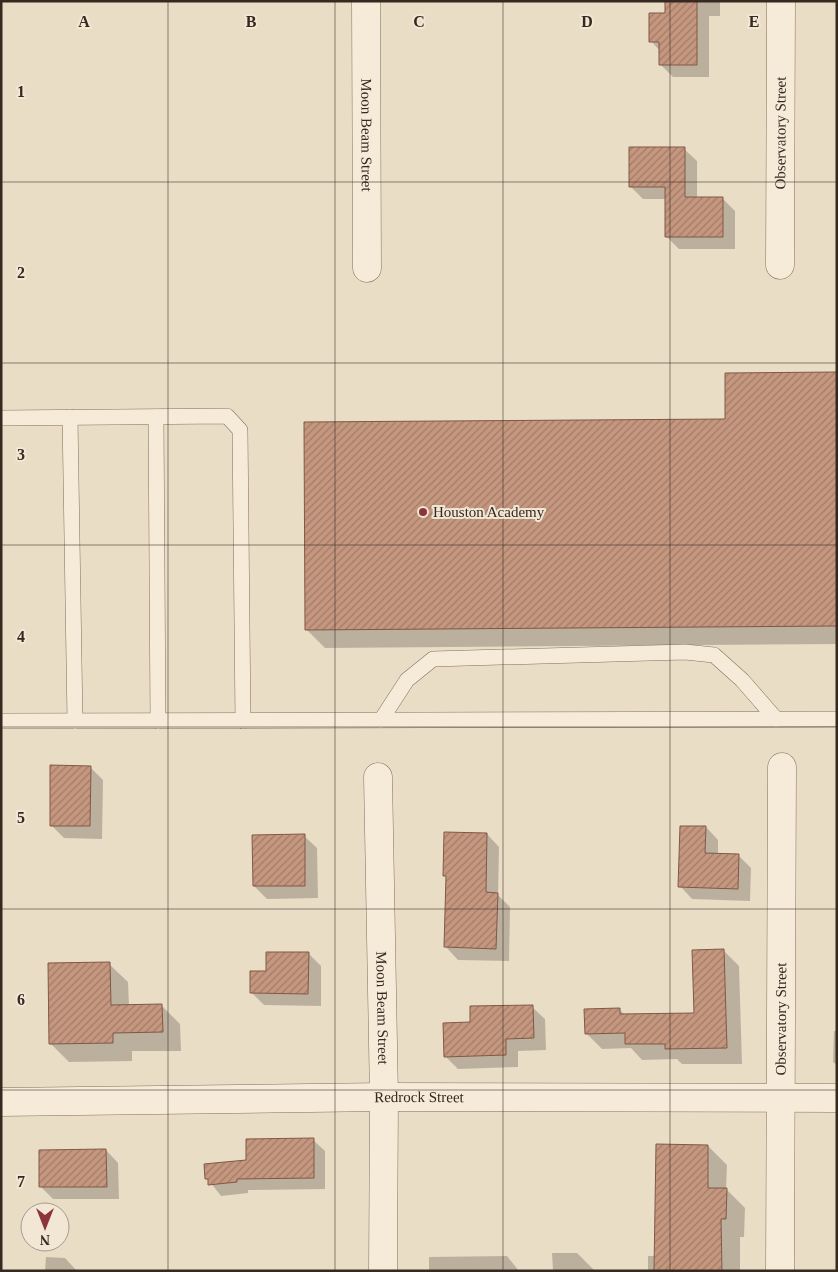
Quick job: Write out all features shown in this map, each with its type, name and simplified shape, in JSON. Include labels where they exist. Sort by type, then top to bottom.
[{"type":"street","name":"Moon Beam Street","points":[[366,1],[367,268]]},
{"type":"street","name":"Observatory Street","points":[[780,264],[781,1]]},
{"type":"street","name":"Observatory Street","points":[[780,1271],[779,1098],[782,767]]},
{"type":"street","name":"Moon Beam Street","points":[[378,777],[384,1097],[383,1271]]},
{"type":"street","name":"Redrock Street","points":[[1,1102],[384,1097],[837,1098]]},
{"type":"lane","points":[[1,418],[227,416],[240,430],[243,721]]},
{"type":"lane","points":[[70,417],[75,721]]},
{"type":"lane","points":[[156,417],[158,721]]},
{"type":"lane","points":[[380,720],[406,680],[433,660],[685,652],[714,655],[742,680],[776,719]]},
{"type":"lane","points":[[1,721],[837,719]]},
{"type":"building","points":[[665,1],[697,1],[697,65],[659,65],[659,42],[649,42],[649,13],[665,13]]},
{"type":"building","points":[[629,147],[685,147],[685,197],[723,197],[723,237],[665,237],[665,187],[629,187]]},
{"type":"building","points":[[837,372],[837,626],[305,630],[304,422],[725,419],[725,373]]},
{"type":"building","points":[[50,765],[91,766],[90,826],[50,826]]},
{"type":"building","points":[[680,826],[706,826],[705,853],[739,854],[738,889],[678,887]]},
{"type":"building","points":[[444,832],[487,833],[486,892],[498,893],[496,949],[444,947],[446,876],[443,876]]},
{"type":"building","points":[[305,834],[305,886],[253,886],[252,835]]},
{"type":"building","points":[[724,949],[727,1048],[665,1049],[665,1044],[625,1044],[625,1033],[585,1034],[584,1009],[620,1008],[620,1014],[694,1013],[692,950]]},
{"type":"building","points":[[266,952],[309,952],[308,994],[250,993],[250,971],[266,971]]},
{"type":"building","points":[[110,962],[111,1005],[162,1004],[163,1032],[113,1033],[113,1043],[49,1044],[48,963]]},
{"type":"building","points":[[533,1005],[534,1038],[506,1039],[506,1055],[444,1057],[443,1023],[470,1022],[470,1006]]},
{"type":"building","points":[[314,1138],[314,1178],[237,1179],[237,1182],[208,1185],[208,1179],[205,1179],[204,1164],[246,1160],[246,1139]]},
{"type":"building","points":[[656,1144],[708,1145],[708,1188],[727,1188],[726,1219],[721,1219],[722,1271],[654,1271]]},
{"type":"building","points":[[106,1149],[107,1187],[39,1187],[39,1150]]},
{"type":"place","name":"Houston Academy","points":[[423,512]]}]
